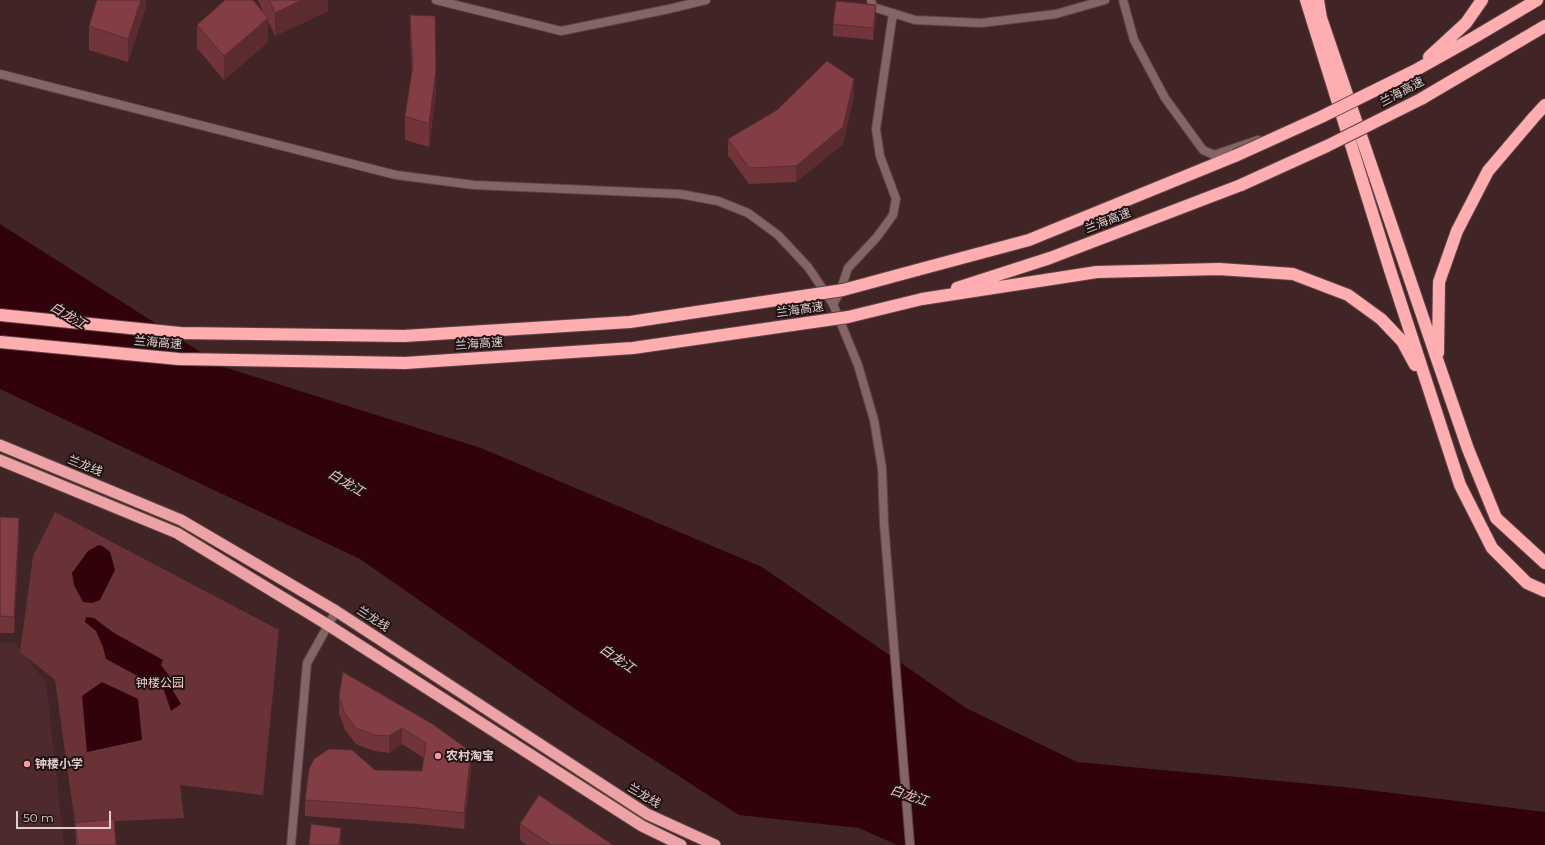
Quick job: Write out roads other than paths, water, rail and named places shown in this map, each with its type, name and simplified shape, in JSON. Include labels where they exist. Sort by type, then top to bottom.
[{"type":"highway","points":[[1306,0],[1385,255],[1460,485],[1492,548],[1527,583],[1545,591]]},
{"type":"highway","points":[[1318,0],[1321,18],[1468,449],[1496,518],[1545,563]]},
{"type":"highway","points":[[1414,71],[1466,23],[1482,0]]},
{"type":"highway","name":"兰海高速","points":[[0,315],[180,333],[404,336],[630,322],[842,290],[1029,240],[1235,156],[1321,117],[1414,71],[1537,0]]},
{"type":"highway","name":"兰海高速","points":[[0,342],[179,359],[405,363],[633,348],[848,316],[922,299],[1050,258],[1241,185],[1327,146],[1421,99],[1545,26]]},
{"type":"highway","points":[[1438,362],[1439,282],[1457,231],[1488,171],[1545,105]]},
{"type":"highway","points":[[922,299],[1097,272],[1219,269],[1292,274],[1348,295],[1381,319],[1402,342],[1430,394]]},
{"type":"highway","name":"兰龙线","points":[[0,445],[181,520],[336,611],[647,814],[715,845]]},
{"type":"highway","points":[[0,460],[177,533],[328,625],[642,826],[677,844]]},
{"type":"street","points":[[436,0],[561,30],[669,9],[706,0]]},
{"type":"street","points":[[871,0],[874,7],[915,20],[981,22],[1056,14],[1105,0]]},
{"type":"street","points":[[1123,0],[1134,40],[1165,98],[1202,150],[1214,155],[1260,139]]},
{"type":"street","points":[[833,304],[840,292],[848,268],[877,237],[893,216],[896,199],[880,156],[876,129],[893,13]]},
{"type":"street","points":[[0,74],[396,175],[474,185],[680,194],[718,200],[748,213],[778,235],[808,267],[833,304],[858,365],[874,420],[882,468],[884,523],[910,845]]},
{"type":"street","points":[[292,845],[307,663],[336,611]]},
{"type":"street","points":[[677,844],[680,829]]},
{"type":"water","name":"白龙江","points":[[0,224],[224,367],[481,448],[762,567],[966,708],[1077,762],[1344,787],[1545,812],[1545,845],[897,845],[859,828],[739,815],[578,711],[360,559],[0,389]]},
{"type":"water","points":[[99,545],[110,552],[115,570],[100,600],[92,603],[83,602],[74,585],[72,573],[88,551]]},
{"type":"water","points":[[86,617],[94,618],[114,633],[163,660],[161,665],[173,681],[173,691],[181,704],[171,711],[164,690],[106,659],[103,647],[96,631],[85,622]]},
{"type":"water","points":[[102,682],[138,699],[142,740],[87,752],[82,696]]},
{"type":"place","name":"农村淘宝","points":[[438,756]]},
{"type":"place","name":"钟楼小学","points":[[27,764]]},
{"type":"park label","name":"钟楼公园","points":[[160,683]]}]
